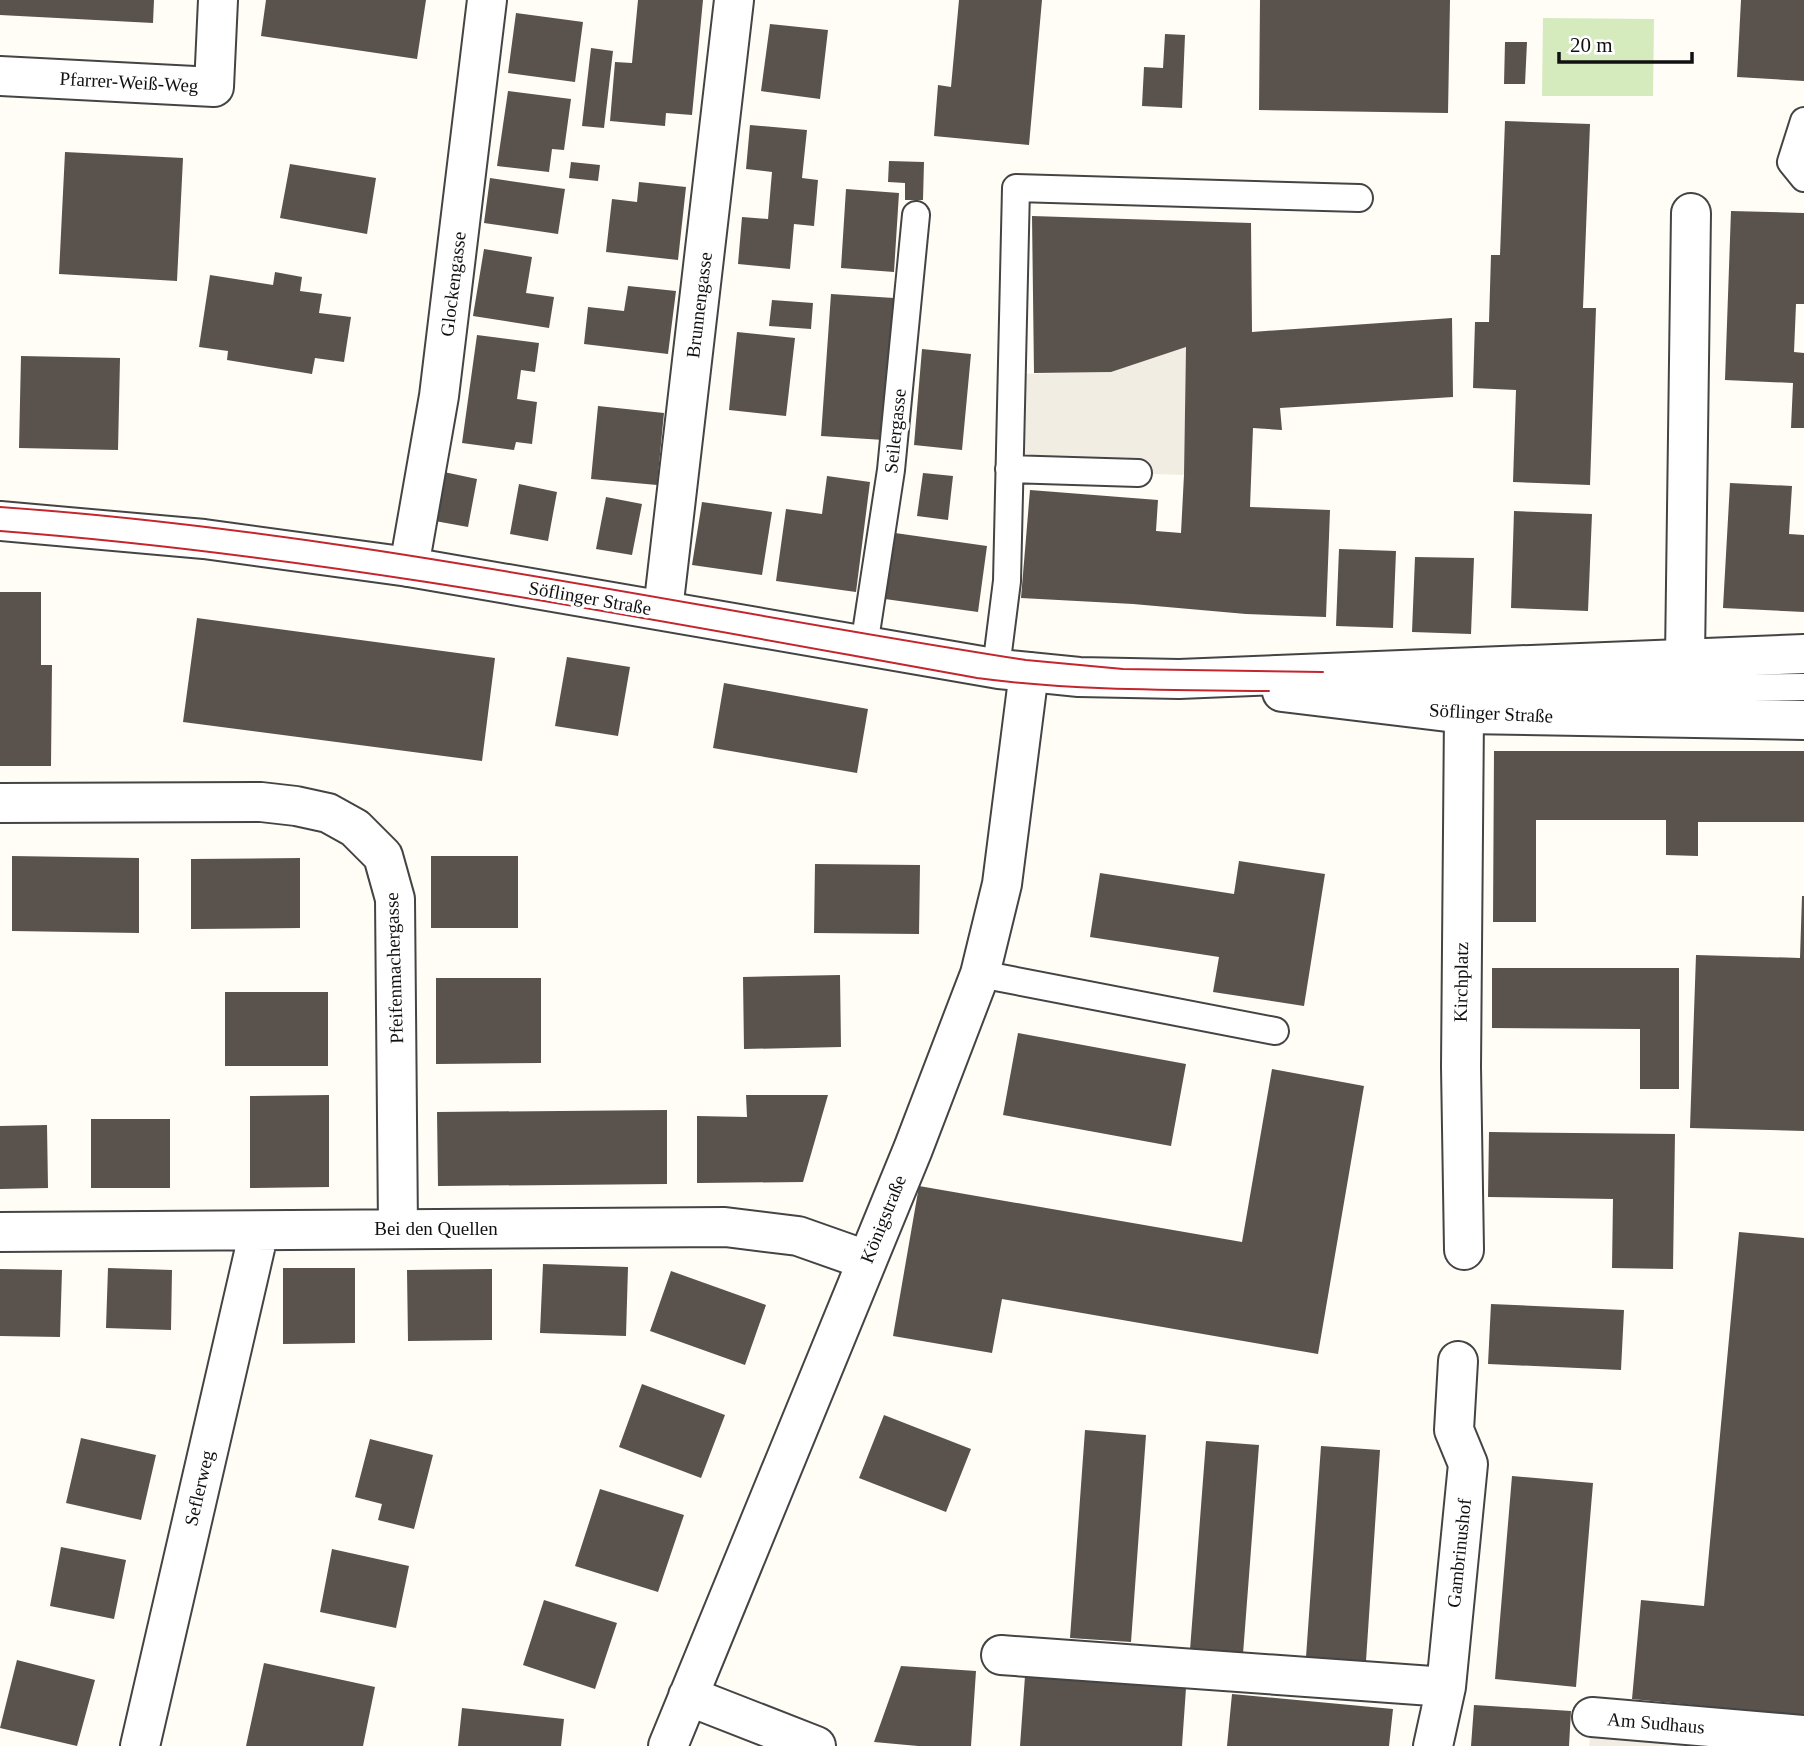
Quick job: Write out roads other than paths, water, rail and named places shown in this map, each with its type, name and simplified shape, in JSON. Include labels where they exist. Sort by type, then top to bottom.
[{"type":"street","name":"Pfarrer-Weiß-Weg","points":[[0,76],[214,87],[218,0]]},
{"type":"street","name":"Glockengasse","points":[[409,567],[439,396],[487,0]]},
{"type":"street","name":"Brunnengasse","points":[[663,610],[734,0]]},
{"type":"street","points":[[1685,657],[1691,213]]},
{"type":"street","name":"Söflinger Straße","points":[[0,521],[204,539],[409,567],[864,646],[1012,670],[1079,677],[1180,679],[1804,654]]},
{"type":"street","name":"Königstraße","points":[[668,1746],[913,1149],[979,974],[1002,884],[1012,670]]},
{"type":"street","name":"Söflinger Straße","points":[[1180,679],[1464,714],[1804,720]]},
{"type":"street","name":"Kirchplatz","points":[[1464,714],[1461,1067],[1464,1250]]},
{"type":"street","name":"Pfeifenmachergasse","points":[[0,803],[261,802],[296,806],[328,813],[355,828],[383,856],[396,899],[398,1228]]},
{"type":"street","name":"Bei den Quellen","points":[[0,1232],[725,1227],[798,1236],[866,1260]]},
{"type":"street","name":"Seflerweg","points":[[140,1746],[259,1231]]},
{"type":"street","name":"Gambrinushof","points":[[1433,1746],[1446,1687],[1468,1464],[1454,1430],[1458,1362]]},
{"type":"street","points":[[1001,1655],[1446,1687]]},
{"type":"street","points":[[688,1696],[817,1746]]},
{"type":"street","name":"Am Sudhaus","points":[[1592,1717],[1804,1735]]},
{"type":"lane","points":[[1804,121],[1791,162],[1804,178]]},
{"type":"lane","points":[[1012,670],[1007,581],[1016,188],[1359,198]]},
{"type":"lane","name":"Seilergasse","points":[[864,646],[891,470],[916,215]]},
{"type":"lane","points":[[1009,469],[1138,473]]},
{"type":"lane","points":[[1323,672],[1531,672],[1804,666]]},
{"type":"lane","points":[[1269,691],[1804,687]]},
{"type":"lane","points":[[979,974],[1275,1031]]},
{"type":"tram line","points":[[0,507],[129,518],[387,552],[1026,660],[1123,669],[1323,672]]},
{"type":"tram line","points":[[0,531],[246,556],[368,573],[977,678],[1086,688],[1269,691]]}]
